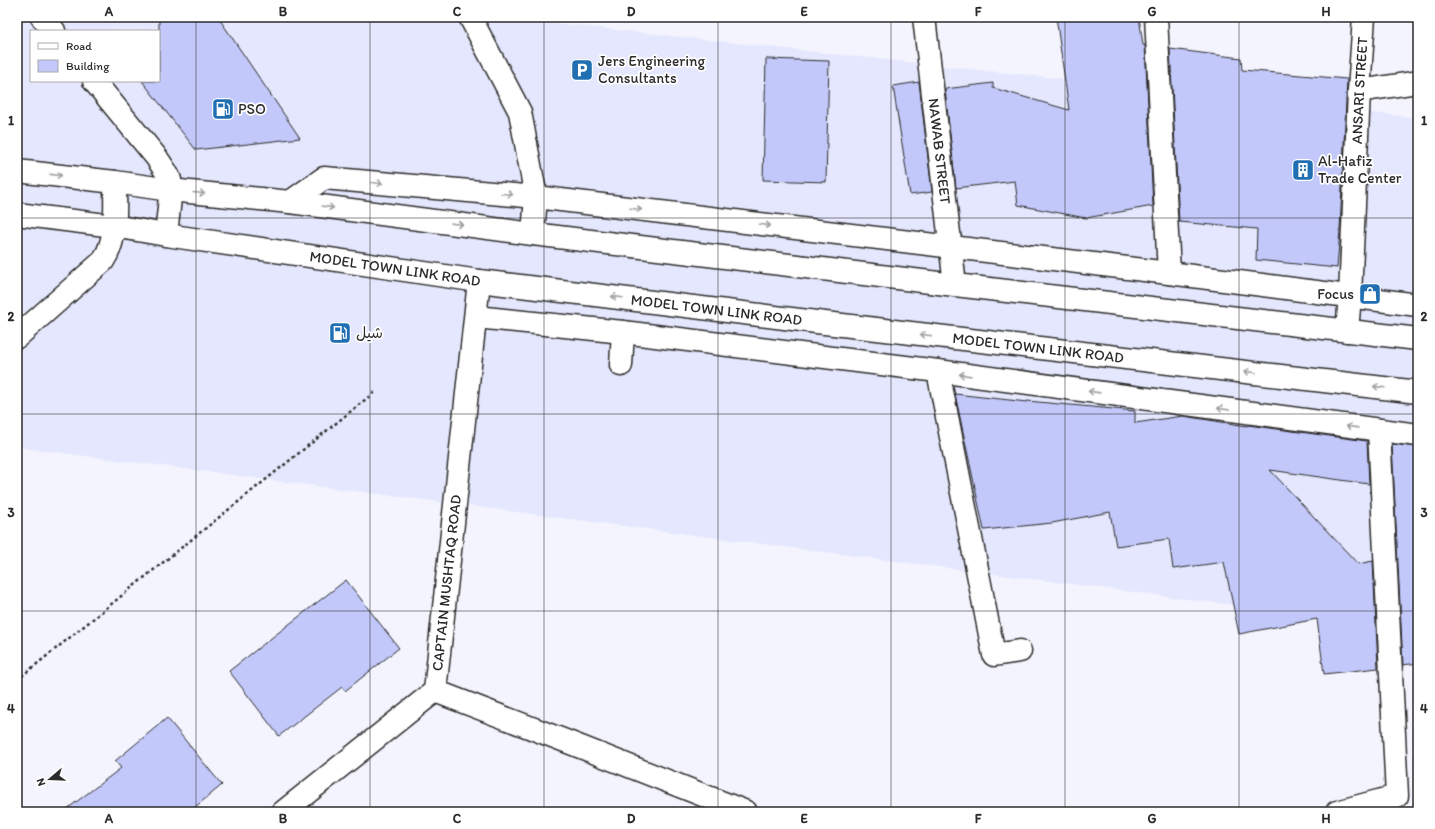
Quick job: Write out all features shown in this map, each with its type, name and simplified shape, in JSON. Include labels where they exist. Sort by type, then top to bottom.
[{"type":"street","points":[[42,17],[53,30]]},
{"type":"street","points":[[470,17],[520,112],[536,197],[533,234]]},
{"type":"street","name":"NAWAB STREET","points":[[924,17],[955,285]]},
{"type":"street","points":[[1156,17],[1168,273]]},
{"type":"street","name":"ANSARI STREET","points":[[1347,331],[1364,17]]},
{"type":"street","points":[[95,82],[157,158],[170,180],[166,235]]},
{"type":"street","points":[[1359,91],[1418,82]]},
{"type":"street","points":[[17,171],[170,190],[290,202],[533,234],[1418,339]]},
{"type":"street","points":[[290,202],[324,178],[536,197],[1168,273],[1418,306]]},
{"type":"street","points":[[17,337],[107,255],[114,226],[115,182]]},
{"type":"street","name":"MODEL TOWN LINK ROAD","points":[[17,214],[114,226],[480,281],[833,324],[1418,392]]},
{"type":"street","name":"CAPTAIN MUSHTAQ ROAD","points":[[283,812],[435,691],[480,281]]},
{"type":"street","points":[[476,316],[623,332],[938,371],[1418,435]]},
{"type":"street","points":[[621,365],[623,332]]},
{"type":"street","points":[[938,371],[994,655],[1020,651]]},
{"type":"street","points":[[1336,812],[1397,796],[1379,430]]},
{"type":"street","points":[[435,691],[746,812]]},
{"type":"path","points":[[17,680],[376,392]]},
{"type":"shaded area","points":[[17,17],[498,17],[1418,118],[1418,629],[17,447]]},
{"type":"building","name":"PSO","points":[[159,17],[218,17],[300,138],[196,150],[143,82],[160,82]]},
{"type":"building","points":[[1056,17],[1139,17],[1143,45],[1145,45],[1153,206],[1086,218],[1018,205],[1015,181],[956,188],[945,89],[993,83],[993,88],[1069,110]]},
{"type":"building","points":[[1170,49],[1241,58],[1242,70],[1347,79],[1337,268],[1256,260],[1257,229],[1179,222]]},
{"type":"building","points":[[766,59],[829,61],[826,182],[763,180]]},
{"type":"building","points":[[919,82],[932,192],[910,195],[893,86]]},
{"type":"building","points":[[955,394],[1135,411],[1135,423],[1183,416],[1247,426],[1367,441],[1369,484],[1270,470],[1358,564],[1373,561],[1378,668],[1324,674],[1317,619],[1239,634],[1224,562],[1173,569],[1169,539],[1116,546],[1110,512],[1052,523],[984,530]]},
{"type":"building","points":[[1392,444],[1418,447],[1418,663],[1403,665]]},
{"type":"building","points":[[346,580],[399,648],[345,691],[342,687],[279,736],[229,671]]},
{"type":"building","points":[[167,718],[222,785],[189,812],[63,812],[121,768],[115,761]]},
{"type":"place","name":"Jers Engineering Consultants","points":[[582,70]]},
{"type":"place","name":"PSO","points":[[223,109]]},
{"type":"place","name":"Al-Hafiz Trade Center","points":[[1303,170]]},
{"type":"place","name":"Focus","points":[[1370,294]]},
{"type":"place","name":"شیل","points":[[340,333]]}]
